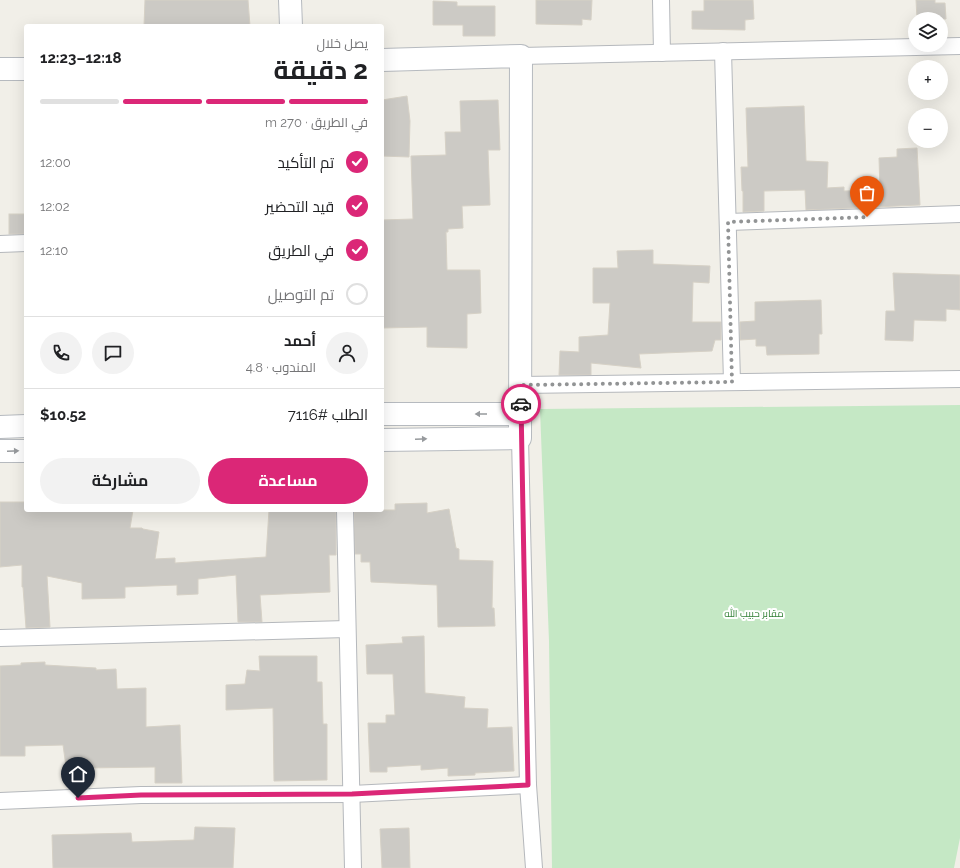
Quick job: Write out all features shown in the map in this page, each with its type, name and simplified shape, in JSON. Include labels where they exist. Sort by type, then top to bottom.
[{"type":"street","points":[[290,0],[291,24]]},
{"type":"street","points":[[661,0],[662,53]]},
{"type":"street","points":[[384,60],[960,46]]},
{"type":"street","points":[[723,51],[732,382]]},
{"type":"street","points":[[521,56],[520,438],[528,785],[534,868]]},
{"type":"street","points":[[0,69],[24,69]]},
{"type":"street","points":[[728,222],[960,214]]},
{"type":"street","points":[[0,244],[24,243]]},
{"type":"street","points":[[521,385],[960,379]]},
{"type":"street","points":[[384,414],[520,414]]},
{"type":"street","points":[[0,427],[24,426]]},
{"type":"street","points":[[384,440],[520,438]]},
{"type":"street","points":[[0,451],[24,451]]},
{"type":"street","points":[[345,512],[353,868]]},
{"type":"street","points":[[0,638],[347,629]]},
{"type":"street","points":[[0,801],[141,795],[352,794],[528,785]]},
{"type":"green space","name":"مقابر حبيب الله","points":[[960,405],[960,838],[954,868],[552,868],[549,641],[540,409]]},
{"type":"building","points":[[145,0],[248,0],[250,24],[144,24]]},
{"type":"building","points":[[536,0],[592,0],[591,20],[582,19],[582,25],[536,24]]},
{"type":"building","points":[[704,0],[753,0],[754,19],[745,20],[745,30],[692,29],[692,11],[704,11]]},
{"type":"building","points":[[916,0],[935,0],[935,3],[945,3],[946,12],[917,12]]},
{"type":"building","points":[[433,1],[457,2],[457,6],[495,6],[495,36],[463,36],[463,25],[433,25]]},
{"type":"building","points":[[407,96],[410,121],[409,157],[384,156],[384,100]]},
{"type":"building","points":[[498,100],[500,150],[488,150],[490,205],[462,206],[463,228],[448,229],[448,232],[446,232],[447,270],[480,270],[481,313],[467,314],[467,348],[427,347],[427,327],[384,328],[384,220],[413,219],[411,156],[446,155],[445,132],[461,132],[460,101]]},
{"type":"building","points":[[804,106],[806,161],[828,162],[827,188],[844,187],[844,191],[880,190],[879,158],[897,157],[897,149],[917,148],[920,205],[806,210],[805,190],[764,191],[764,211],[743,212],[741,167],[748,167],[746,108]]},
{"type":"building","points":[[9,214],[24,214],[24,234],[9,234]]},
{"type":"building","points":[[653,250],[653,264],[710,266],[709,283],[693,282],[692,322],[721,322],[721,340],[715,340],[712,351],[639,354],[641,368],[591,363],[591,375],[559,375],[560,351],[579,352],[579,337],[608,335],[610,303],[593,303],[593,268],[618,268],[617,251]]},
{"type":"building","points":[[893,273],[960,275],[960,310],[946,309],[946,321],[914,320],[913,341],[885,340],[886,311],[895,311]]},
{"type":"building","points":[[821,300],[822,334],[819,334],[819,354],[767,355],[766,346],[756,346],[756,339],[740,340],[740,322],[755,321],[755,302]]},
{"type":"building","points":[[0,502],[24,502],[24,512],[133,512],[130,528],[142,528],[159,532],[155,559],[175,558],[175,563],[266,557],[269,512],[336,512],[336,555],[329,555],[330,592],[260,595],[262,622],[238,622],[236,575],[198,579],[198,594],[177,595],[177,585],[125,587],[125,598],[82,599],[82,583],[47,576],[50,627],[26,628],[22,587],[22,565],[0,567]]},
{"type":"building","points":[[427,503],[427,513],[449,509],[456,548],[459,549],[459,560],[493,561],[492,608],[494,608],[495,626],[438,627],[437,585],[371,582],[370,562],[361,562],[361,554],[355,554],[354,512],[384,512],[384,510],[395,510],[395,504]]},
{"type":"building","points":[[424,636],[425,693],[465,697],[464,708],[488,709],[487,728],[512,727],[514,771],[448,776],[448,768],[421,770],[421,765],[387,767],[387,772],[370,772],[368,723],[386,723],[386,715],[395,715],[393,674],[367,674],[366,645],[403,643],[402,637]]},
{"type":"building","points":[[259,656],[317,656],[317,682],[322,682],[323,724],[327,724],[327,780],[274,781],[273,708],[226,710],[226,685],[245,684],[247,670],[260,671]]},
{"type":"building","points":[[45,662],[45,665],[96,668],[96,670],[116,669],[117,689],[146,688],[146,727],[180,725],[182,783],[155,783],[155,767],[84,768],[86,786],[69,788],[63,745],[25,746],[25,756],[0,756],[0,666]]},
{"type":"building","points":[[195,827],[235,828],[233,868],[53,868],[52,835],[131,833],[132,842],[194,840]]},
{"type":"building","points":[[409,828],[410,868],[382,868],[380,829]]},
{"type":"way so far","points":[[521,404],[521,385],[732,382],[728,222],[867,217]]},
{"type":"route","points":[[78,798],[141,795],[352,794],[528,785],[520,438],[521,404]]}]
